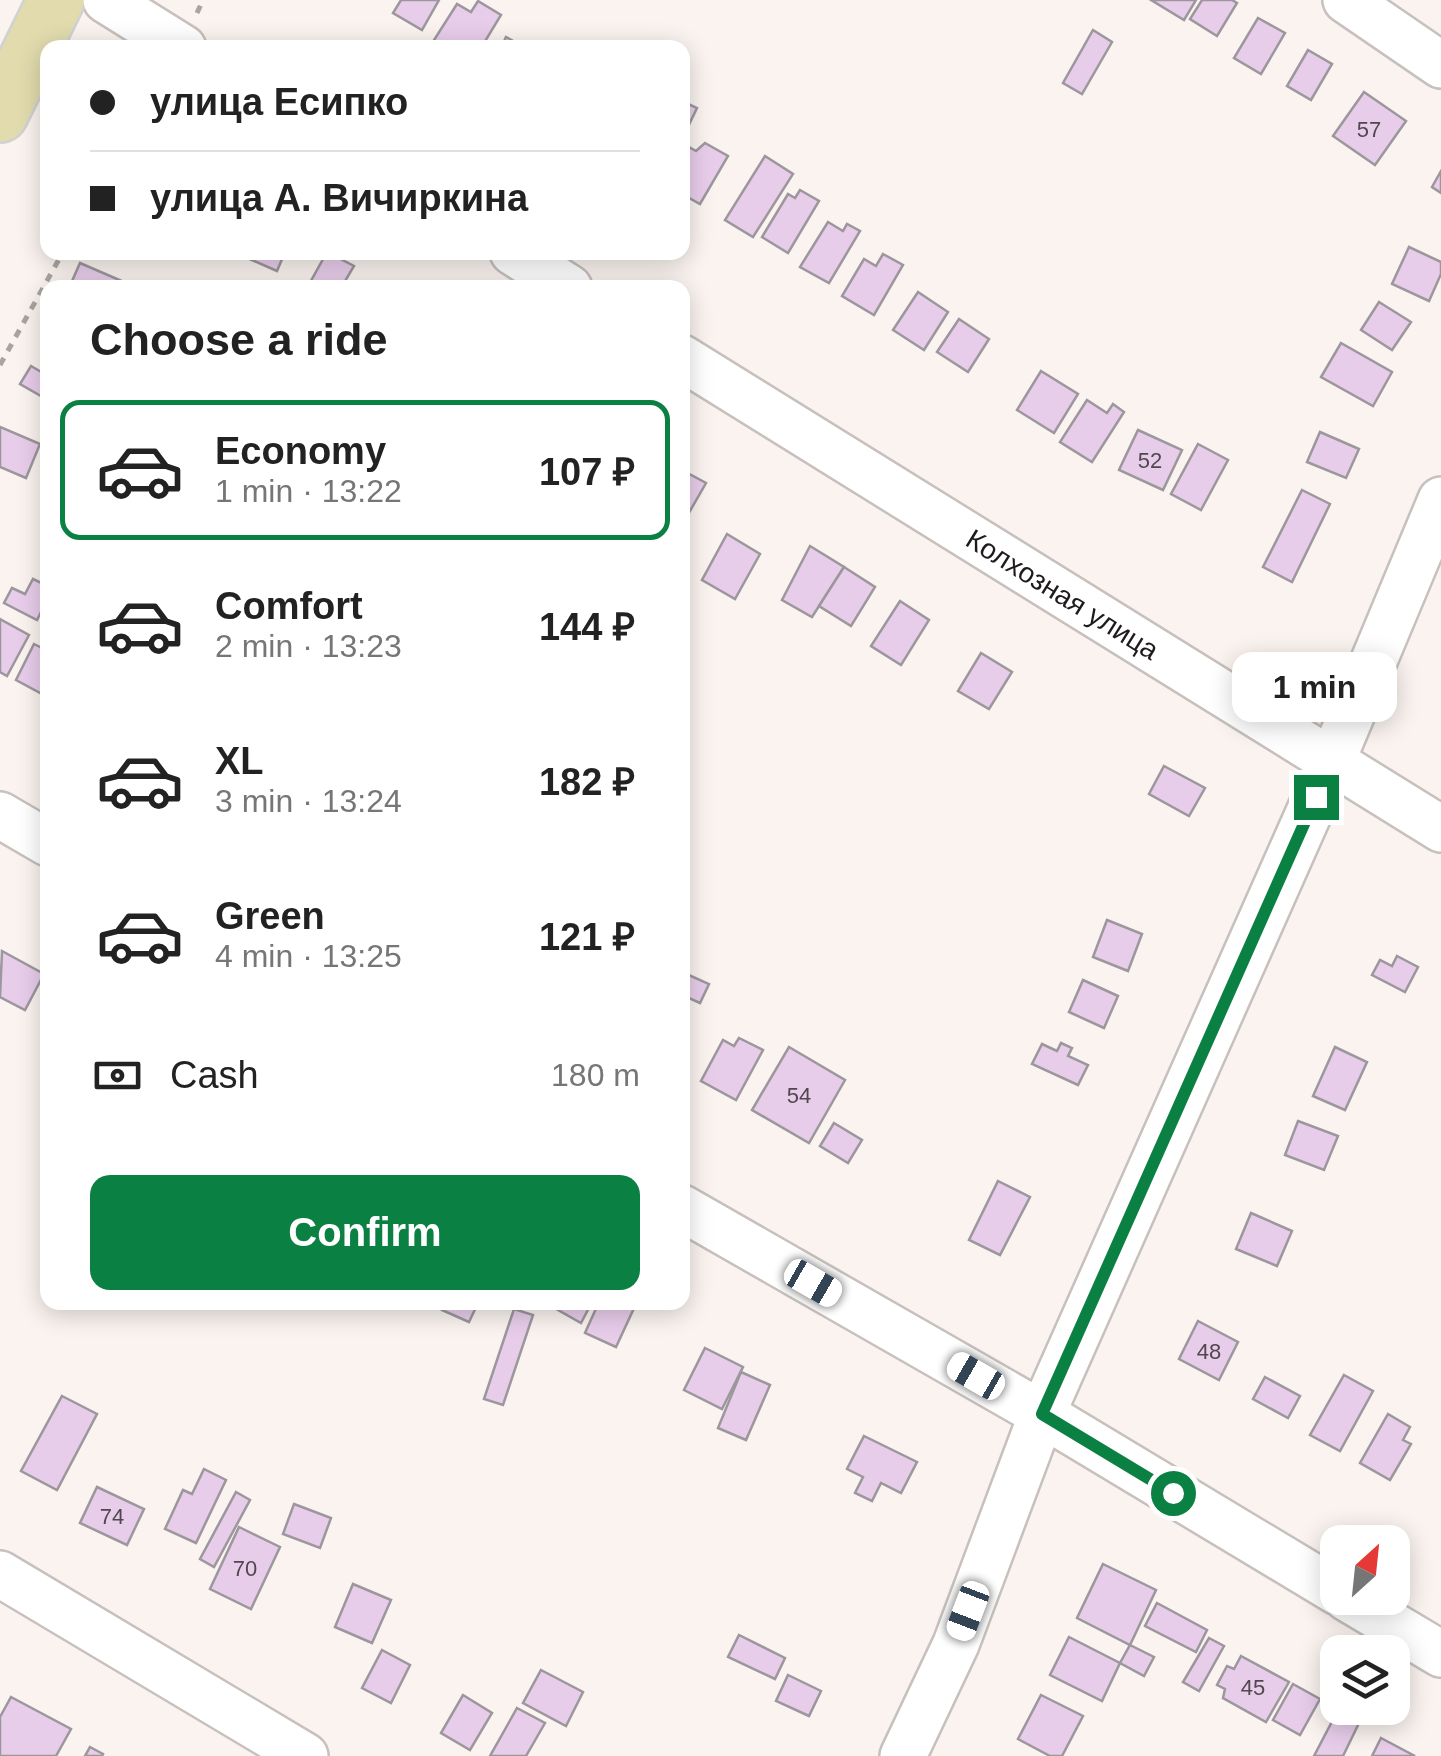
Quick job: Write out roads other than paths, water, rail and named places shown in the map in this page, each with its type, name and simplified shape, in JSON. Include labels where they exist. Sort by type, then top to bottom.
[{"type":"main road","points":[[0,114],[56,0]]},
{"type":"street","points":[[106,0],[170,40]]},
{"type":"street","points":[[1346,0],[1441,65]]},
{"type":"street","points":[[526,260],[557,280]]},
{"type":"street","name":"Колхозная улица","points":[[690,363],[1441,828]]},
{"type":"street","points":[[903,1756],[956,1644],[1042,1414],[1332,760],[1441,500]]},
{"type":"street","points":[[0,815],[40,838]]},
{"type":"street","points":[[690,1213],[1042,1414],[1320,1581]]},
{"type":"street","points":[[0,1574],[305,1756]]},
{"type":"street","points":[[1376,1615],[1441,1654]]}]
